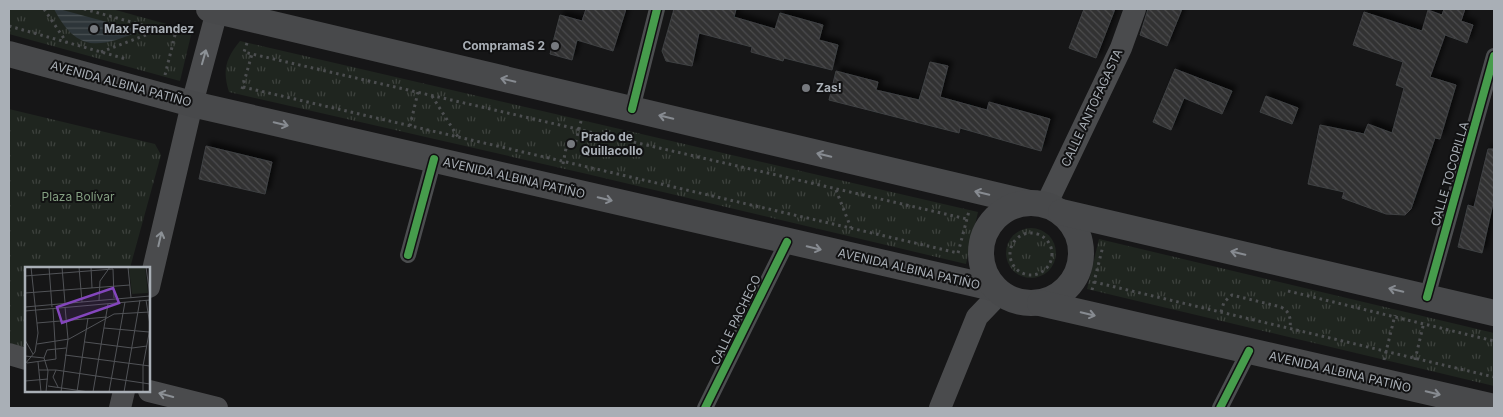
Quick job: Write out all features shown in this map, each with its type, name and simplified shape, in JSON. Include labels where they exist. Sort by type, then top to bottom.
[{"type":"main road","name":"CALLE ANTOFAGASTA","points":[[1045,207],[1121,48],[1135,9]]},
{"type":"main road","points":[[150,283],[215,10],[1045,207],[1426,307],[1494,314]]},
{"type":"main road","name":"AVENIDA ALBINA PATIÑO","points":[[9,54],[192,104],[996,291],[1024,303],[1040,303],[1494,407]]},
{"type":"main road","points":[[940,408],[977,317],[996,291],[986,274],[981,258],[982,242],[988,226],[999,214],[1013,206],[1045,207],[1075,226],[1081,239],[1081,264],[1079,272],[1070,287],[1056,297],[1040,303]]},
{"type":"main road","points":[[9,354],[25,359]]},
{"type":"main road","points":[[150,390],[217,408]]},
{"type":"main road","points":[[120,408],[124,392]]},
{"type":"street","points":[[632,109],[657,9]]},
{"type":"street","name":"CALLE TOCOPILLA","points":[[1426,307],[1494,56]]},
{"type":"street","points":[[408,255],[434,160]]},
{"type":"street","name":"CALLE PACHECO","points":[[705,408],[787,242]]},
{"type":"street","points":[[1220,408],[1249,351]]},
{"type":"path","points":[[44,9],[67,43]]},
{"type":"path","points":[[84,9],[175,34]]},
{"type":"path","points":[[9,26],[129,60]]},
{"type":"path","points":[[165,77],[177,27]]},
{"type":"path","points":[[101,52],[160,30]]},
{"type":"path","points":[[247,43],[244,52],[252,54],[967,219]]},
{"type":"path","points":[[240,94],[252,54]]},
{"type":"path","points":[[157,68],[166,71]]},
{"type":"path","points":[[243,87],[958,254]]},
{"type":"path","points":[[410,126],[418,92]]},
{"type":"path","points":[[432,95],[458,137]]},
{"type":"path","points":[[562,168],[568,144],[575,146],[581,120]]},
{"type":"path","points":[[836,189],[851,228]]},
{"type":"path","points":[[956,262],[969,210]]},
{"type":"path","points":[[1027,234],[1041,235],[1046,239],[1052,252],[1050,265],[1033,276],[1020,272],[1011,262],[1009,255],[1014,241],[1020,236],[1027,234]]},
{"type":"path","points":[[1092,290],[1104,240]]},
{"type":"path","points":[[1102,247],[1112,249]]},
{"type":"path","points":[[1094,282],[1494,378]]},
{"type":"path","points":[[1281,290],[1494,341]]},
{"type":"path","points":[[1221,312],[1224,302],[1232,295],[1281,306],[1287,310],[1291,319],[1290,329]]},
{"type":"path","points":[[1414,367],[1426,307]]},
{"type":"path","points":[[1384,360],[1396,309]]},
{"type":"green space","points":[[9,9],[112,9],[192,31],[180,81],[9,34]]},
{"type":"green space","name":"Prado de Quillacollo","points":[[240,41],[978,212],[966,264],[587,174],[229,92],[226,77],[227,65],[231,53]]},
{"type":"green space","name":"Plaza Bolívar","points":[[9,109],[155,144],[161,155],[130,267],[25,267],[25,348],[9,343]]},
{"type":"green space","points":[[1026,228],[1036,228],[1049,235],[1056,248],[1056,258],[1049,271],[1036,278],[1026,278],[1017,274],[1010,267],[1006,258],[1006,248],[1010,239],[1017,232]]},
{"type":"green space","points":[[1099,239],[1494,333],[1494,386],[1087,289]]},
{"type":"shaded area","points":[[54,9],[140,31],[112,41],[90,43],[81,40],[71,33]]},
{"type":"building","points":[[586,9],[626,9],[613,51],[577,40],[572,60],[550,54],[560,15],[582,21]]},
{"type":"building","points":[[674,9],[736,9],[734,17],[775,29],[780,13],[823,25],[819,40],[838,45],[832,70],[784,58],[783,61],[751,52],[752,47],[699,33],[692,66],[666,61],[662,51]]},
{"type":"building","points":[[1084,9],[1115,9],[1096,58],[1069,48]]},
{"type":"building","points":[[1148,9],[1182,9],[1167,46],[1140,35]]},
{"type":"building","points":[[1444,9],[1465,9],[1461,21],[1473,25],[1467,43],[1445,35],[1430,77],[1456,85],[1440,139],[1435,138],[1411,209],[1405,215],[1386,214],[1342,198],[1344,192],[1308,184],[1320,125],[1364,134],[1368,124],[1392,133],[1404,88],[1396,85],[1403,62],[1353,45],[1364,12],[1422,31],[1428,10],[1442,15]]},
{"type":"building","points":[[930,62],[948,66],[940,97],[987,110],[989,102],[1050,119],[1041,151],[960,128],[959,133],[829,100],[836,71],[878,82],[876,90],[919,100]]},
{"type":"building","points":[[1175,69],[1232,91],[1222,114],[1184,98],[1171,130],[1153,122]]},
{"type":"building","points":[[1266,96],[1298,108],[1292,124],[1260,112]]},
{"type":"building","points":[[206,146],[272,162],[265,194],[199,179]]},
{"type":"building","points":[[1488,149],[1494,149],[1494,199],[1482,253],[1458,247],[1468,205],[1474,207]]},
{"type":"cycle path","points":[[632,109],[657,9]]},
{"type":"cycle path","points":[[1427,297],[1494,56]]},
{"type":"cycle path","points":[[408,255],[434,159]]},
{"type":"cycle path","points":[[705,408],[787,242]]},
{"type":"cycle path","points":[[1220,408],[1249,351]]},
{"type":"place","name":"Max Fernandez","points":[[94,29]]},
{"type":"place","name":"CompramaS 2","points":[[555,46]]},
{"type":"place","name":"Zas!","points":[[806,88]]},
{"type":"place","name":"Prado de Quillacollo","points":[[571,144]]}]
